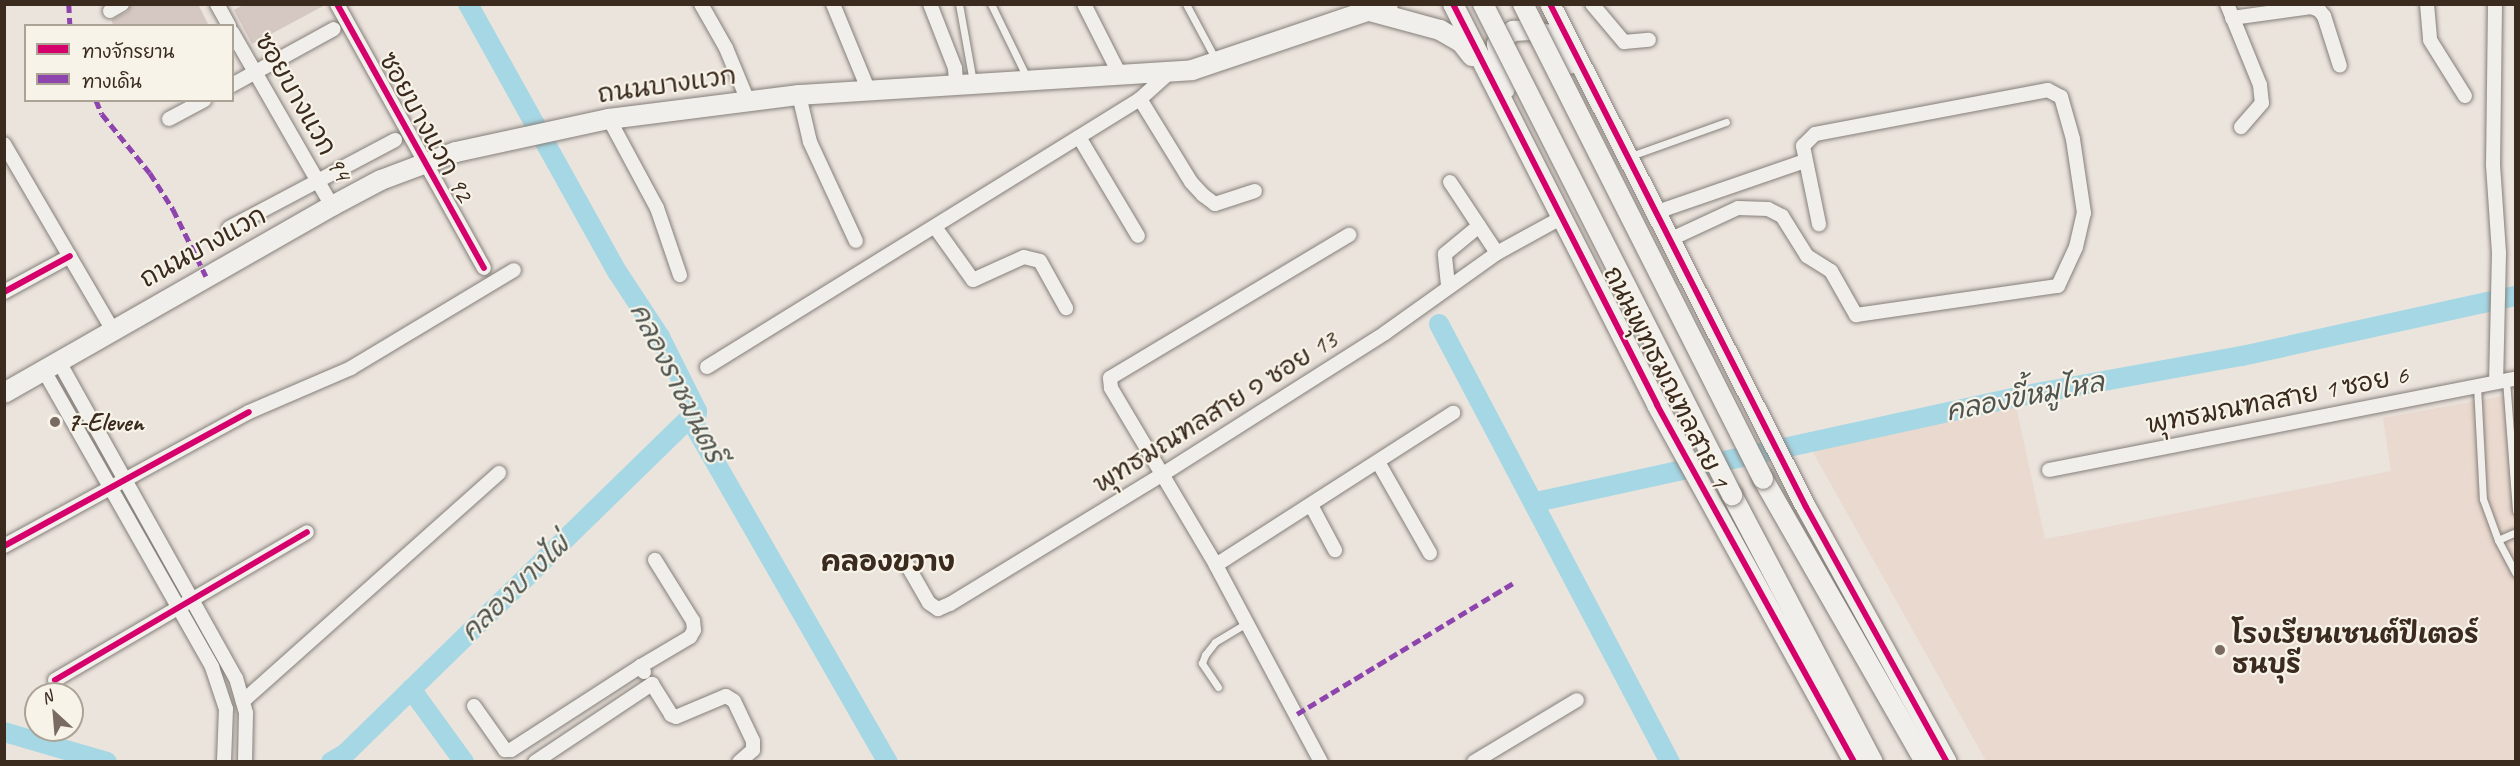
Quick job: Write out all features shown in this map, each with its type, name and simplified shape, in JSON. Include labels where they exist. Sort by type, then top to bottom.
[{"type":"main road","name":"ถนนพุทธมณฑลสาย 1","points":[[1454,4],[1488,76],[1657,405],[1854,762]]},
{"type":"main road","name":"ถนนพุทธมณฑลสาย 1","points":[[1483,4],[1732,495],[1874,762]]},
{"type":"main road","name":"ถนนพุทธมณฑลสาย 1","points":[[1523,4],[1763,479],[1925,762]]},
{"type":"main road","points":[[1550,4],[1743,388],[1947,762]]},
{"type":"main road","name":"ถนนบางแวก","points":[[4,393],[112,329],[332,206],[423,163],[483,144],[609,119],[799,95],[868,89],[1169,73],[1217,62],[1377,7]]},
{"type":"main road","points":[[1377,7],[1440,30],[1461,42],[1488,76]]},
{"type":"main road","points":[[1517,132],[1497,60],[1497,44],[1513,31],[1532,30],[1548,36],[1599,102]]},
{"type":"street","name":"ซอยบางแวก 94","points":[[217,4],[228,24]]},
{"type":"street","points":[[701,4],[726,48],[748,101]]},
{"type":"street","points":[[833,4],[868,89]]},
{"type":"street","points":[[930,4],[955,68],[965,84]]},
{"type":"street","points":[[1084,4],[1121,77]]},
{"type":"street","points":[[1592,4],[1624,42],[1649,40]]},
{"type":"street","points":[[2227,4],[2260,86],[2262,104],[2241,127]]},
{"type":"street","points":[[2427,4],[2430,40],[2465,96]]},
{"type":"street","points":[[2495,4],[2493,165],[2499,253],[2497,346],[2506,380]]},
{"type":"street","name":"ซอยบางแวก 92","points":[[339,5],[423,163],[484,268]]},
{"type":"street","points":[[2232,18],[2311,7],[2319,10],[2324,16],[2340,66]]},
{"type":"street","points":[[234,84],[334,29]]},
{"type":"street","name":"ซอยบางแวก 94","points":[[234,35],[332,206]]},
{"type":"street","points":[[707,366],[1140,99],[1169,73]]},
{"type":"street","points":[[1669,240],[1738,208],[1768,209],[1782,216],[1807,256],[1832,272],[1851,311],[1862,315],[2058,286],[2076,247],[2084,213],[2073,139],[2061,97],[2055,92],[1815,134],[1803,146],[1804,161],[1820,224]]},
{"type":"street","points":[[799,95],[810,142],[856,241]]},
{"type":"street","points":[[1140,99],[1191,182],[1203,195],[1215,204],[1255,191]]},
{"type":"street","points":[[170,119],[200,102]]},
{"type":"street","points":[[609,119],[660,216],[680,275]]},
{"type":"street","points":[[1079,137],[1138,236]]},
{"type":"street","points":[[229,228],[395,140]]},
{"type":"street","points":[[4,144],[11,168],[70,256],[112,329]]},
{"type":"street","points":[[1654,213],[1804,161]]},
{"type":"street","points":[[1450,182],[1497,253]]},
{"type":"street","name":"พุทธมณฑลสาย ๑ ซอย 13","points":[[906,563],[929,603],[938,609],[1163,474],[1385,333],[1448,285],[1497,253],[1561,218]]},
{"type":"street","points":[[1448,285],[1445,254],[1479,226]]},
{"type":"street","points":[[934,227],[973,280],[1024,257],[1040,261],[1066,308]]},
{"type":"street","points":[[1321,762],[1216,565],[1111,388],[1110,378],[1349,236]]},
{"type":"street","points":[[4,292],[70,256]]},
{"type":"street","points":[[4,546],[113,489],[249,412],[351,368],[514,270]]},
{"type":"street","points":[[51,365],[127,481],[224,653],[243,701],[245,762]]},
{"type":"street","points":[[51,365],[113,489],[220,686],[227,727],[224,762]]},
{"type":"street","name":"พุทธมณฑลสาย 1 ซอย 6","points":[[2049,470],[2506,380]]},
{"type":"street","points":[[1216,565],[1312,507],[1453,414]]},
{"type":"street","points":[[1378,462],[1431,553]]},
{"type":"street","points":[[243,701],[499,473]]},
{"type":"street","points":[[1312,507],[1335,550]]},
{"type":"street","points":[[55,680],[307,532]]},
{"type":"street","points":[[474,706],[505,750],[511,750],[640,666],[690,637],[694,630],[693,621],[655,560]]},
{"type":"street","points":[[640,666],[671,716],[676,717],[726,696],[734,701],[753,741],[753,750],[739,762]]},
{"type":"street","points":[[535,762],[652,684]]},
{"type":"street","points":[[1474,762],[1577,700]]},
{"type":"lane","points":[[959,4],[965,84]]},
{"type":"lane","points":[[991,4],[1029,82]]},
{"type":"lane","points":[[1186,4],[1217,62]]},
{"type":"lane","points":[[1626,158],[1726,122]]},
{"type":"lane","points":[[2506,380],[2516,511]]},
{"type":"lane","points":[[2477,385],[2484,499],[2498,540],[2516,574]]},
{"type":"lane","points":[[2498,540],[2516,532]]},
{"type":"lane","points":[[1218,687],[1202,663],[1205,655],[1215,642],[1247,622]]},
{"type":"shaded area","name":"โรงเรียนเซนต์ปีเตอร์ ธนบุรี","points":[[2515,394],[2515,761],[1986,761],[1810,447],[2015,402],[2045,539],[2391,471],[2383,418]]},
{"type":"building","points":[[131,4],[198,4],[208,24],[113,24],[111,20],[127,12]]},
{"type":"building","points":[[245,4],[327,4],[252,44],[234,10]]},
{"type":"waterway","name":"คลองราชมนตรี","points":[[468,4],[618,273],[660,337],[697,411],[695,427],[888,762]]},
{"type":"waterway","name":"คลองขี้หมูไหล","points":[[1536,502],[2021,396],[2242,356],[2516,296]]},
{"type":"waterway","points":[[1439,324],[1670,762]]},
{"type":"waterway","name":"คลองบางไผ่","points":[[331,762],[345,754],[697,411]]},
{"type":"waterway","points":[[411,689],[464,762]]},
{"type":"waterway","name":"คลองบางไผ่","points":[[4,732],[107,762]]},
{"type":"marked path","points":[[69,4],[70,24]]},
{"type":"marked path","points":[[97,102],[102,114],[150,173],[173,209],[206,276]]},
{"type":"marked path","points":[[1297,714],[1513,583]]},
{"type":"cycle path","points":[[337,4],[484,268]]},
{"type":"cycle path","points":[[1453,4],[1657,405],[1854,762]]},
{"type":"cycle path","points":[[1550,4],[1806,507],[1947,762]]},
{"type":"cycle path","points":[[4,292],[70,256]]},
{"type":"cycle path","points":[[4,546],[249,412]]},
{"type":"cycle path","points":[[55,680],[307,532]]},
{"type":"place","name":"7-Eleven","points":[[55,422]]},
{"type":"place","name":"โรงเรียนเซนต์ปีเตอร์ ธนบุรี","points":[[2220,650]]},
{"type":"district","name":"คลองขวาง","points":[[888,562]]}]
